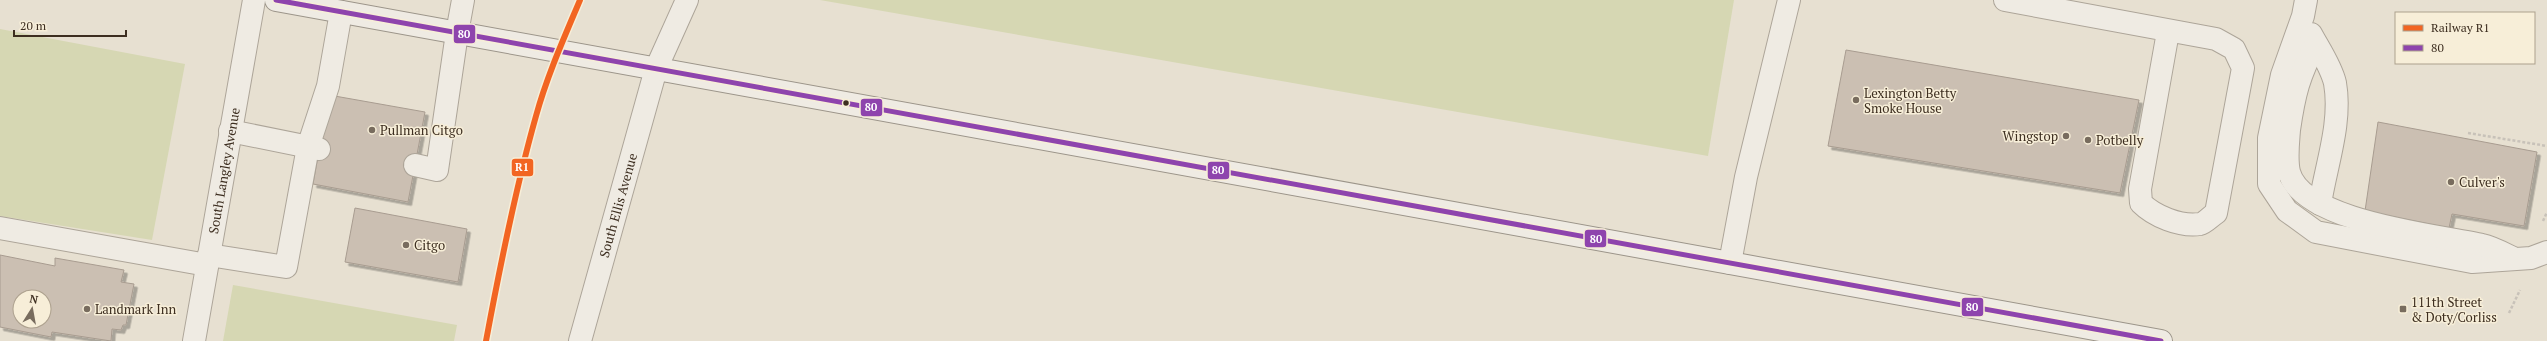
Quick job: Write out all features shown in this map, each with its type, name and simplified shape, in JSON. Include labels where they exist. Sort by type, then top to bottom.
[{"type":"main road","name":"South Langley Avenue","points":[[194,341],[254,0]]},
{"type":"main road","points":[[276,0],[2161,341]]},
{"type":"main road","points":[[415,165],[437,170],[463,0]]},
{"type":"main road","name":"South Ellis Avenue","points":[[580,341],[656,69],[687,0]]},
{"type":"main road","points":[[1730,263],[1746,177],[1789,0]]},
{"type":"main road","points":[[2005,0],[2177,34],[2216,39],[2234,49],[2243,68],[2216,213],[2200,224],[2176,222],[2151,214],[2141,203],[2140,189],[2177,34]]},
{"type":"main road","points":[[2305,8],[2316,44],[2334,82],[2337,103],[2333,136],[2320,204]]},
{"type":"main road","points":[[2305,8],[2282,75],[2269,138],[2269,184],[2287,211],[2316,232],[2472,262],[2513,258],[2531,258],[2547,252]]},
{"type":"main road","points":[[0,228],[208,260],[286,267],[328,86],[341,12]]},
{"type":"main road","points":[[2316,44],[2302,70],[2293,104],[2287,147],[2289,173],[2304,194],[2334,212],[2390,227],[2484,245],[2513,258]]},
{"type":"main road","points":[[230,131],[314,148]]},
{"type":"path","points":[[2468,133],[2547,146]]},
{"type":"green space","points":[[820,0],[1734,0],[1708,156]]},
{"type":"green space","points":[[0,29],[185,64],[152,240],[0,216]]},
{"type":"green space","points":[[233,285],[457,325],[454,341],[223,341]]},
{"type":"building","points":[[1846,50],[2139,100],[2120,193],[1828,146]]},
{"type":"building","name":"Pullman Citgo","points":[[329,95],[425,112],[408,202],[313,184]]},
{"type":"building","name":"Culver's","points":[[2378,122],[2537,152],[2524,226],[2452,214],[2449,228],[2365,211]]},
{"type":"building","name":"Citgo","points":[[355,208],[467,229],[458,282],[345,262]]},
{"type":"building","name":"Landmark Inn","points":[[0,255],[55,266],[55,258],[124,270],[121,282],[134,284],[126,325],[123,325],[121,330],[112,329],[111,341],[52,332],[51,337],[0,327]]},
{"type":"rail line","name":"R1","points":[[486,341],[508,228],[540,101],[580,0]]},
{"type":"transit line","name":"80","points":[[276,0],[2161,341]]},
{"type":"place","name":"Lexington Betty Smoke House","points":[[1856,100]]},
{"type":"place","name":"Pullman Citgo","points":[[372,130]]},
{"type":"place","name":"Wingstop","points":[[2066,136]]},
{"type":"place","name":"Potbelly","points":[[2088,140]]},
{"type":"place","name":"Culver's","points":[[2451,182]]},
{"type":"place","name":"Citgo","points":[[406,245]]},
{"type":"place","name":"Landmark Inn","points":[[87,309]]},
{"type":"place","name":"111th Street & Doty/Corliss","points":[[2403,309]]}]
